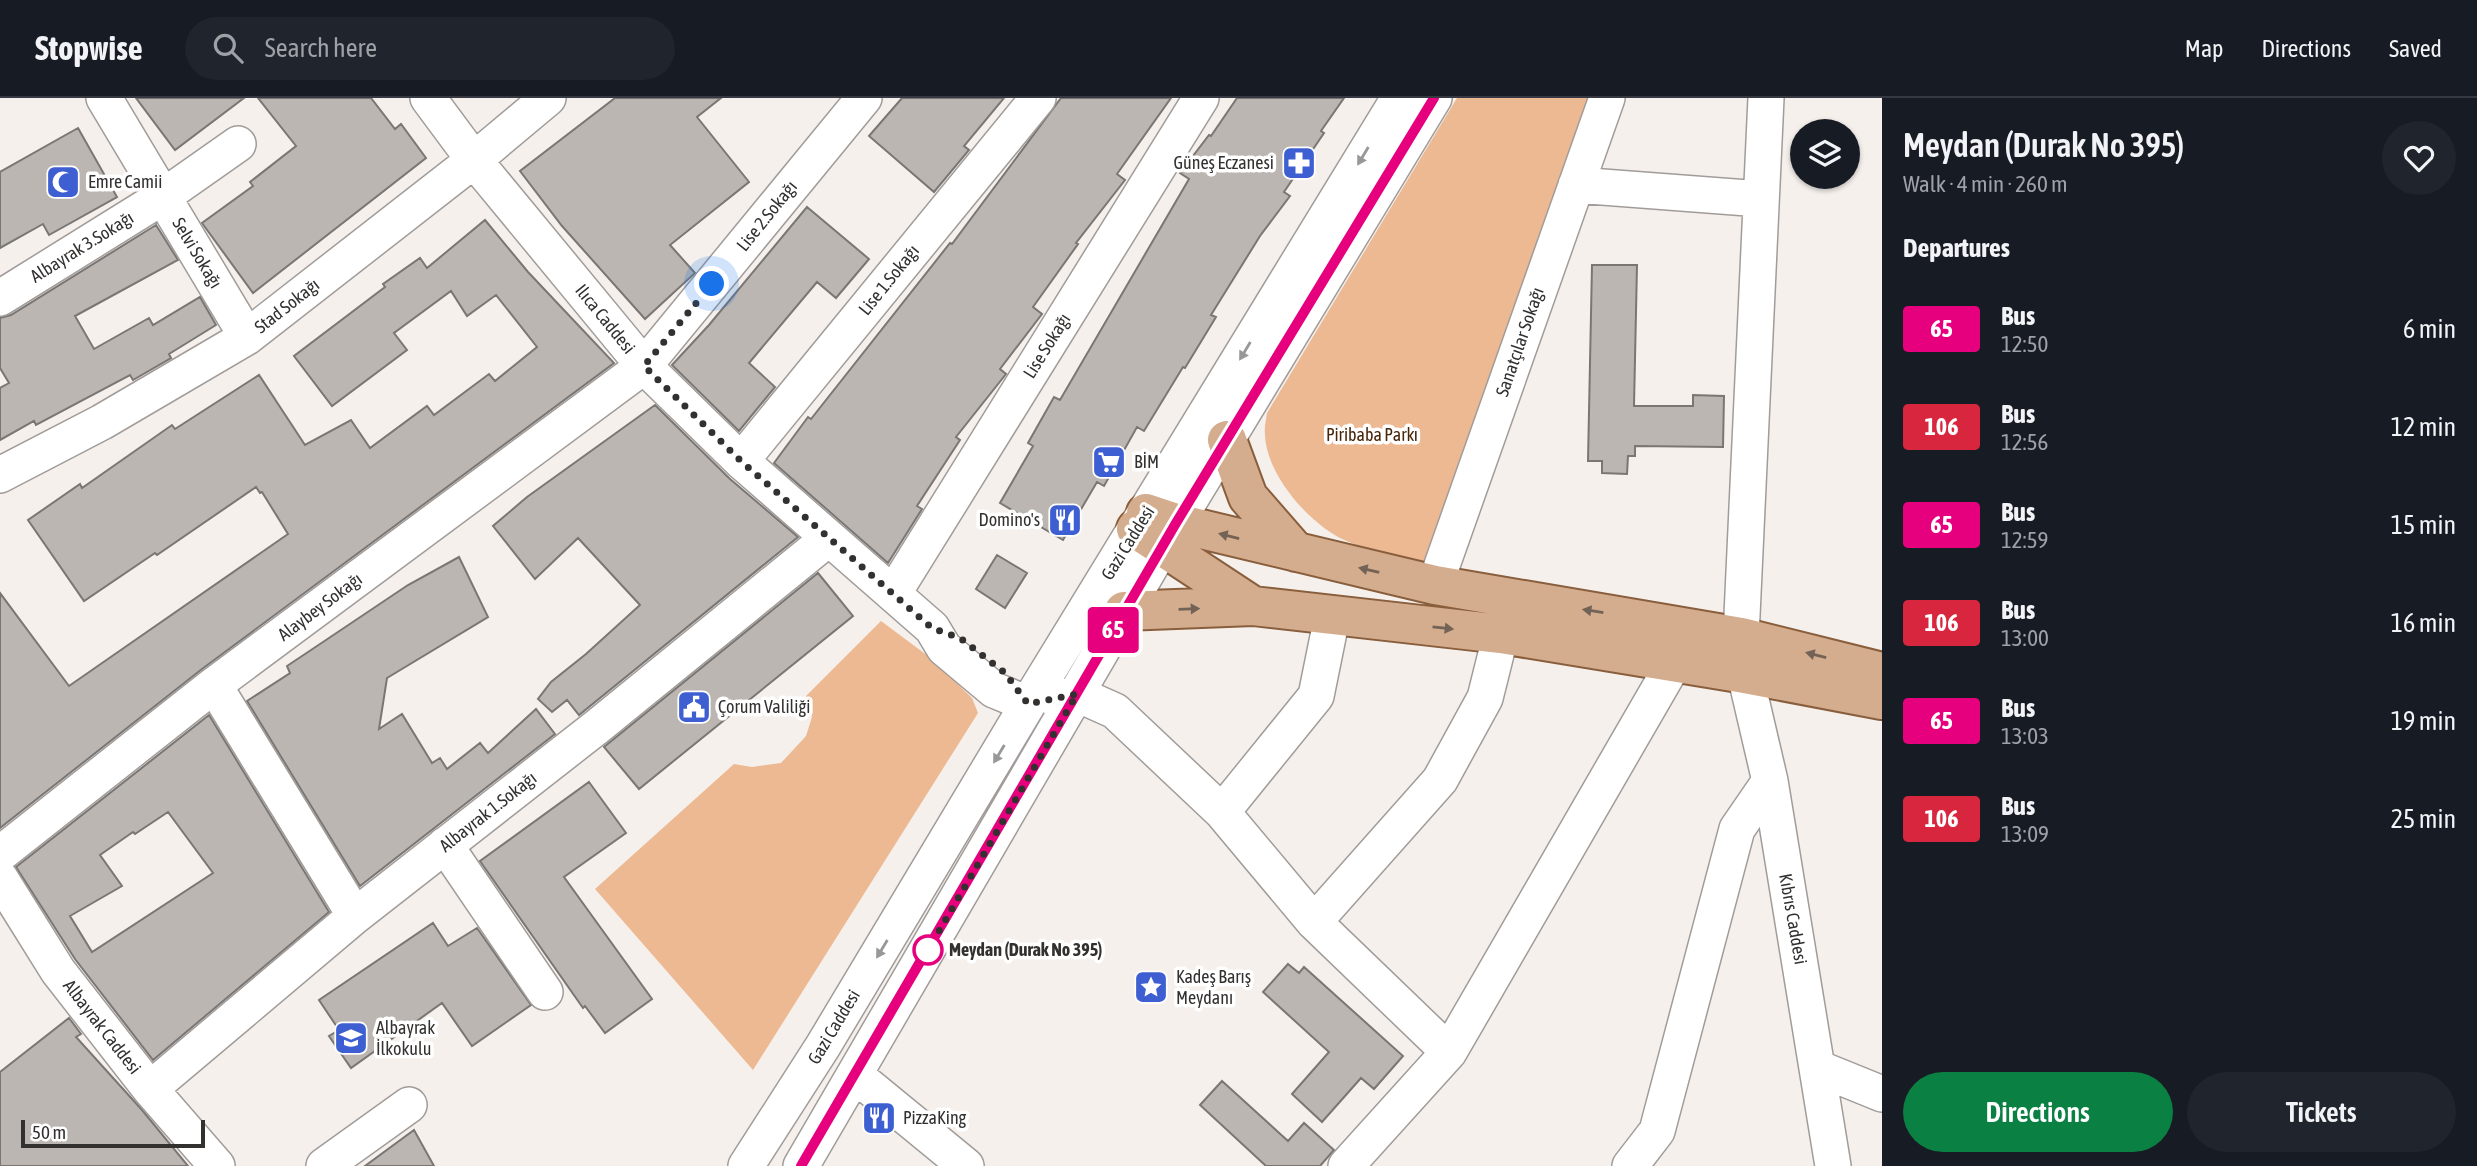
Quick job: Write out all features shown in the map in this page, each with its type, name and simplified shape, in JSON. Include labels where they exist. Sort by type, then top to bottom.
[{"type":"main road","points":[[1227,440],[1248,497],[1296,552]]},
{"type":"main road","points":[[1155,528],[1296,552],[1743,655],[1882,700]]},
{"type":"main road","points":[[1155,528],[1253,606]]},
{"type":"main road","points":[[1124,611],[1253,606],[1501,634],[1674,663],[1743,655],[1882,672]]},
{"type":"street","name":"Selvi Sokağı","points":[[104,98],[247,337]]},
{"type":"street","name":"Ilıca Caddesi","points":[[428,98],[474,160],[644,366],[741,461],[932,628],[943,648],[994,690],[1028,704]]},
{"type":"street","name":"Stad Sokağı","points":[[0,475],[102,422],[247,337],[474,160],[548,98]]},
{"type":"street","name":"Lise 2.Sokağı","points":[[644,366],[864,98]]},
{"type":"street","name":"Lise 1.Sokağı","points":[[741,461],[1038,98]]},
{"type":"street","name":"Lise Sokağı","points":[[893,594],[1201,98]]},
{"type":"street","name":"Gazi Caddesi","points":[[801,1166],[1124,611],[1155,528],[1399,98]]},
{"type":"street","name":"Gazi Caddesi","points":[[747,1166],[823,1046],[1028,704],[1155,528],[1227,440],[1434,98]]},
{"type":"street","name":"Sanatçılar Sokağı","points":[[1435,585],[1607,98]]},
{"type":"street","name":"Kıbrıs Caddesi","points":[[1766,98],[1743,655],[1769,780],[1833,1166]]},
{"type":"street","name":"Albayrak 3.Sokağı","points":[[0,298],[163,196],[238,144]]},
{"type":"street","points":[[1576,185],[1761,199]]},
{"type":"street","name":"Alaybey Sokağı","points":[[0,854],[214,685],[644,366]]},
{"type":"street","name":"Albayrak 1.Sokağı","points":[[150,1089],[355,916],[608,718],[829,538]]},
{"type":"street","points":[[1223,811],[1316,696],[1332,617]]},
{"type":"street","points":[[1314,922],[1440,779],[1485,698],[1501,634]]},
{"type":"street","points":[[1346,1166],[1450,1052],[1674,663]]},
{"type":"street","points":[[214,685],[355,916]]},
{"type":"street","points":[[1028,704],[1077,694],[1115,711],[1223,811],[1314,922],[1450,1052]]},
{"type":"street","points":[[1630,1166],[1657,1131],[1737,829],[1769,780]]},
{"type":"street","points":[[445,845],[545,992]]},
{"type":"street","name":"Albayrak Caddesi","points":[[0,878],[58,971],[150,1089],[217,1166]]},
{"type":"street","points":[[1818,1068],[1882,1094]]},
{"type":"street","points":[[855,1075],[966,1166]]},
{"type":"street","points":[[324,1166],[409,1105]]},
{"type":"green space","name":"Piribaba Parkı","points":[[1457,98],[1598,98],[1432,568],[1359,546],[1320,525],[1306,513],[1282,483],[1267,451],[1265,430],[1267,413]]},
{"type":"green space","points":[[881,621],[932,659],[972,698],[978,713],[753,1070],[595,889],[734,764],[752,767],[781,763],[806,736],[812,717],[806,696]]},
{"type":"building","points":[[136,98],[244,98],[175,150]]},
{"type":"building","points":[[258,98],[371,98],[395,129],[401,124],[426,158],[253,293],[202,223],[253,186],[250,182],[296,146]]},
{"type":"building","points":[[615,98],[721,98],[697,117],[749,182],[670,245],[695,273],[645,319],[562,226],[520,171]]},
{"type":"building","points":[[902,98],[1004,98],[964,146],[969,150],[934,192],[869,136]]},
{"type":"building","points":[[1061,98],[1171,98],[1117,174],[1125,180],[1076,243],[1078,244],[1033,307],[1042,314],[1000,369],[1006,374],[956,437],[960,440],[917,506],[922,509],[888,563],[774,463],[808,417],[811,419],[950,243],[952,244]]},
{"type":"building","points":[[1237,98],[1344,98],[1284,192],[1290,196],[1260,236],[1211,315],[1216,317],[1185,368],[1183,367],[1144,431],[1137,427],[1104,486],[1097,482],[1063,540],[1000,503],[1033,446],[1028,443],[1054,397],[1060,400],[1189,179],[1180,173],[1209,135],[1211,136]]},
{"type":"building","name":"Emre Camii","points":[[78,128],[117,197],[49,235],[43,224],[0,248],[0,172]]},
{"type":"building","points":[[807,207],[869,259],[836,298],[817,282],[749,363],[775,387],[739,431],[672,365],[709,325]]},
{"type":"building","points":[[485,220],[528,272],[614,363],[202,669],[0,828],[0,593],[69,686],[288,534],[262,492],[256,487],[84,601],[28,520],[80,484],[82,488],[172,425],[175,429],[259,375],[305,445],[351,420],[370,448],[427,406],[434,415],[489,374],[495,381],[537,347],[496,295],[467,316],[451,291],[394,333],[407,350],[332,406],[294,356],[385,287],[383,284],[420,258],[427,268]]},
{"type":"building","points":[[156,225],[178,260],[75,316],[94,349],[149,318],[153,325],[200,297],[216,325],[169,354],[171,358],[133,380],[130,375],[36,425],[34,421],[0,440],[0,388],[9,383],[0,368],[0,318],[11,315]]},
{"type":"building","points":[[1592,265],[1637,265],[1634,406],[1693,406],[1693,395],[1724,396],[1723,447],[1635,446],[1635,456],[1628,456],[1627,474],[1602,473],[1602,461],[1588,461]]},
{"type":"building","points":[[655,405],[730,479],[798,537],[579,715],[567,700],[552,712],[538,699],[551,682],[640,605],[578,538],[535,579],[493,526],[527,497]]},
{"type":"building","points":[[997,555],[1027,573],[1005,608],[976,589]]},
{"type":"building","points":[[459,557],[488,617],[387,678],[379,729],[402,714],[432,763],[440,758],[447,769],[480,743],[488,753],[536,709],[555,734],[360,886],[247,701],[290,673],[287,666],[408,585]]},
{"type":"building","name":"Çorum Valiliği","points":[[818,573],[853,616],[639,789],[604,747]]},
{"type":"building","points":[[209,715],[329,912],[153,1060],[75,959],[16,867]],"holes":[[[168,812],[213,873],[92,952],[70,916],[122,886],[100,855]]]},
{"type":"building","points":[[589,782],[626,833],[564,877],[652,999],[605,1033],[585,1006],[583,1008],[480,861]]},
{"type":"building","points":[[433,923],[448,946],[477,928],[531,1005],[472,1046],[442,1003],[351,1068],[329,1036],[339,1030],[319,1000]]},
{"type":"building","points":[[1288,964],[1299,973],[1304,967],[1403,1056],[1374,1089],[1361,1078],[1322,1122],[1292,1094],[1329,1052],[1263,992]]},
{"type":"building","points":[[69,1018],[81,1034],[76,1037],[188,1166],[0,1166],[0,1072]]},
{"type":"building","points":[[1222,1081],[1288,1141],[1304,1123],[1334,1150],[1320,1166],[1266,1166],[1200,1105]]},
{"type":"building","points":[[414,1130],[434,1166],[365,1166]]},
{"type":"bus line","name":"65","points":[[801,1166],[1176,523],[1434,98]]},
{"type":"place","name":"Güneş Eczanesi","points":[[1299,163]]},
{"type":"place","name":"Emre Camii","points":[[63,182]]},
{"type":"place","name":"BİM","points":[[1109,462]]},
{"type":"place","name":"Domino's","points":[[1065,520]]},
{"type":"place","name":"Çorum Valiliği","points":[[694,707]]},
{"type":"place","name":"Meydan (Durak No 395)","points":[[928,950]]},
{"type":"place","name":"Kadeş Barış Meydanı","points":[[1151,987]]},
{"type":"place","name":"Albayrak İlkokulu","points":[[351,1038]]},
{"type":"place","name":"PizzaKing","points":[[879,1118]]},
{"type":"route","points":[[712,284],[644,366],[741,461],[932,628],[960,638],[1005,673],[1028,704],[1077,694],[928,950]]}]
